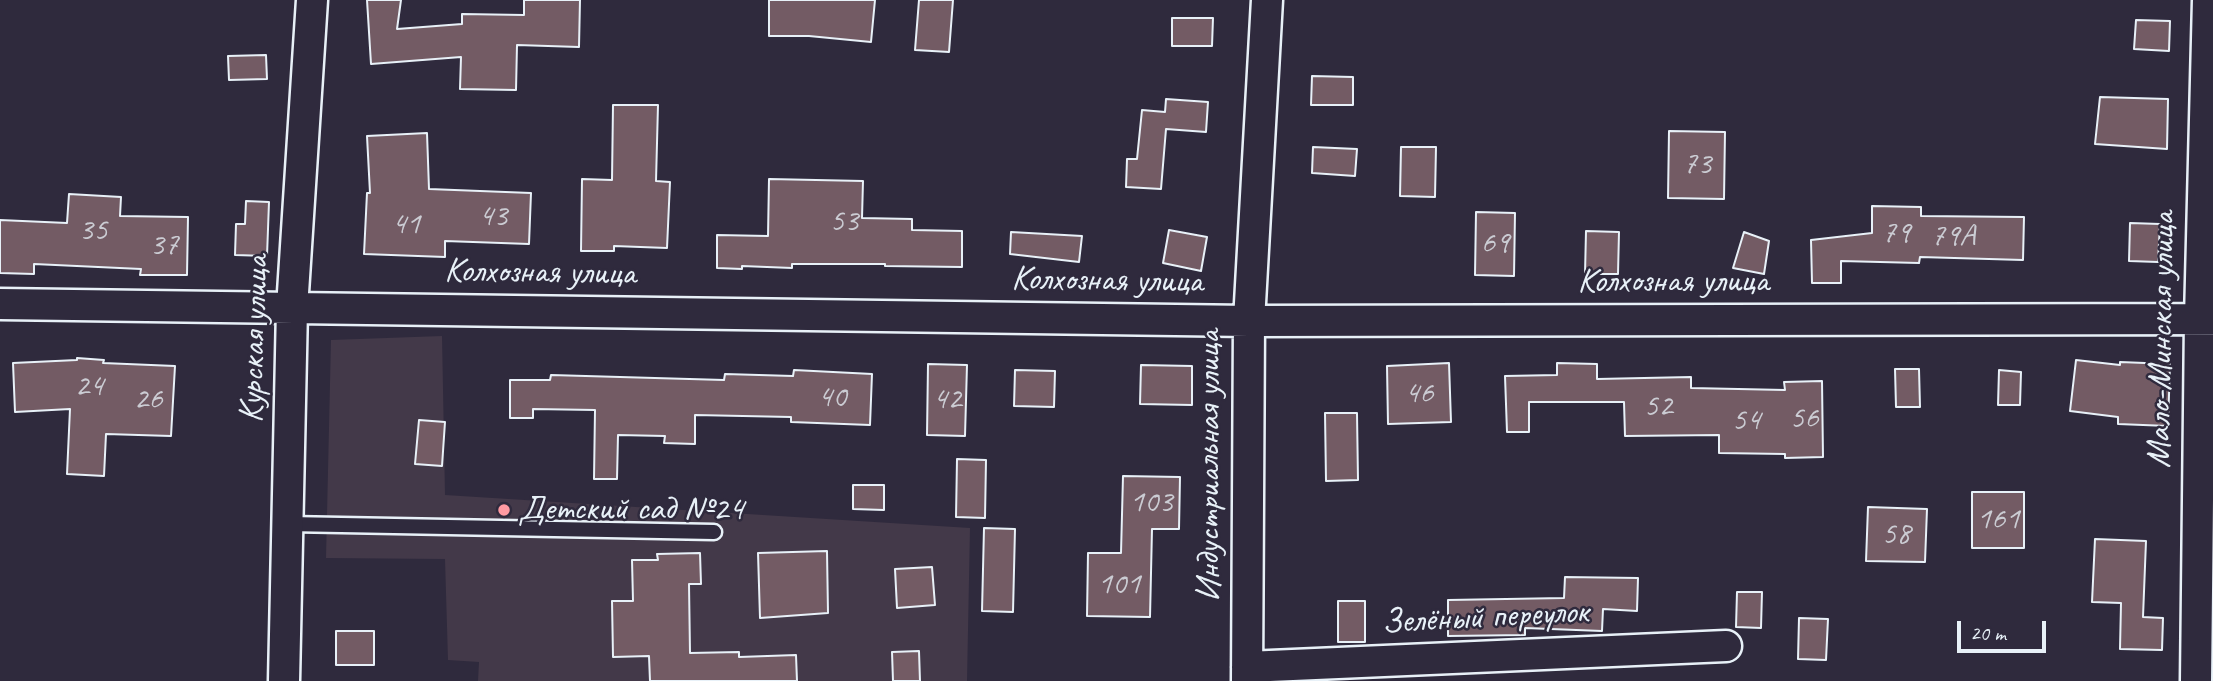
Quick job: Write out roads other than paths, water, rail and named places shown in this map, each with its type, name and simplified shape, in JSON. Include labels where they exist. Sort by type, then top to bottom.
[{"type":"street","name":"Курская улица","points":[[284,681],[292,308],[312,0]]},
{"type":"street","name":"Индустриальная улица","points":[[1247,674],[1249,321],[1268,0]]},
{"type":"street","name":"Мало-Минская улица","points":[[2196,681],[2206,319],[2208,0]]},
{"type":"street","name":"Колхозная улица","points":[[0,304],[1249,321],[2206,319]]},
{"type":"street","name":"Зелёный переулок","points":[[1247,674],[1727,646]]},
{"type":"lane","points":[[288,524],[713,532]]},
{"type":"place","name":"Детский сад №24","points":[[504,510]]}]
